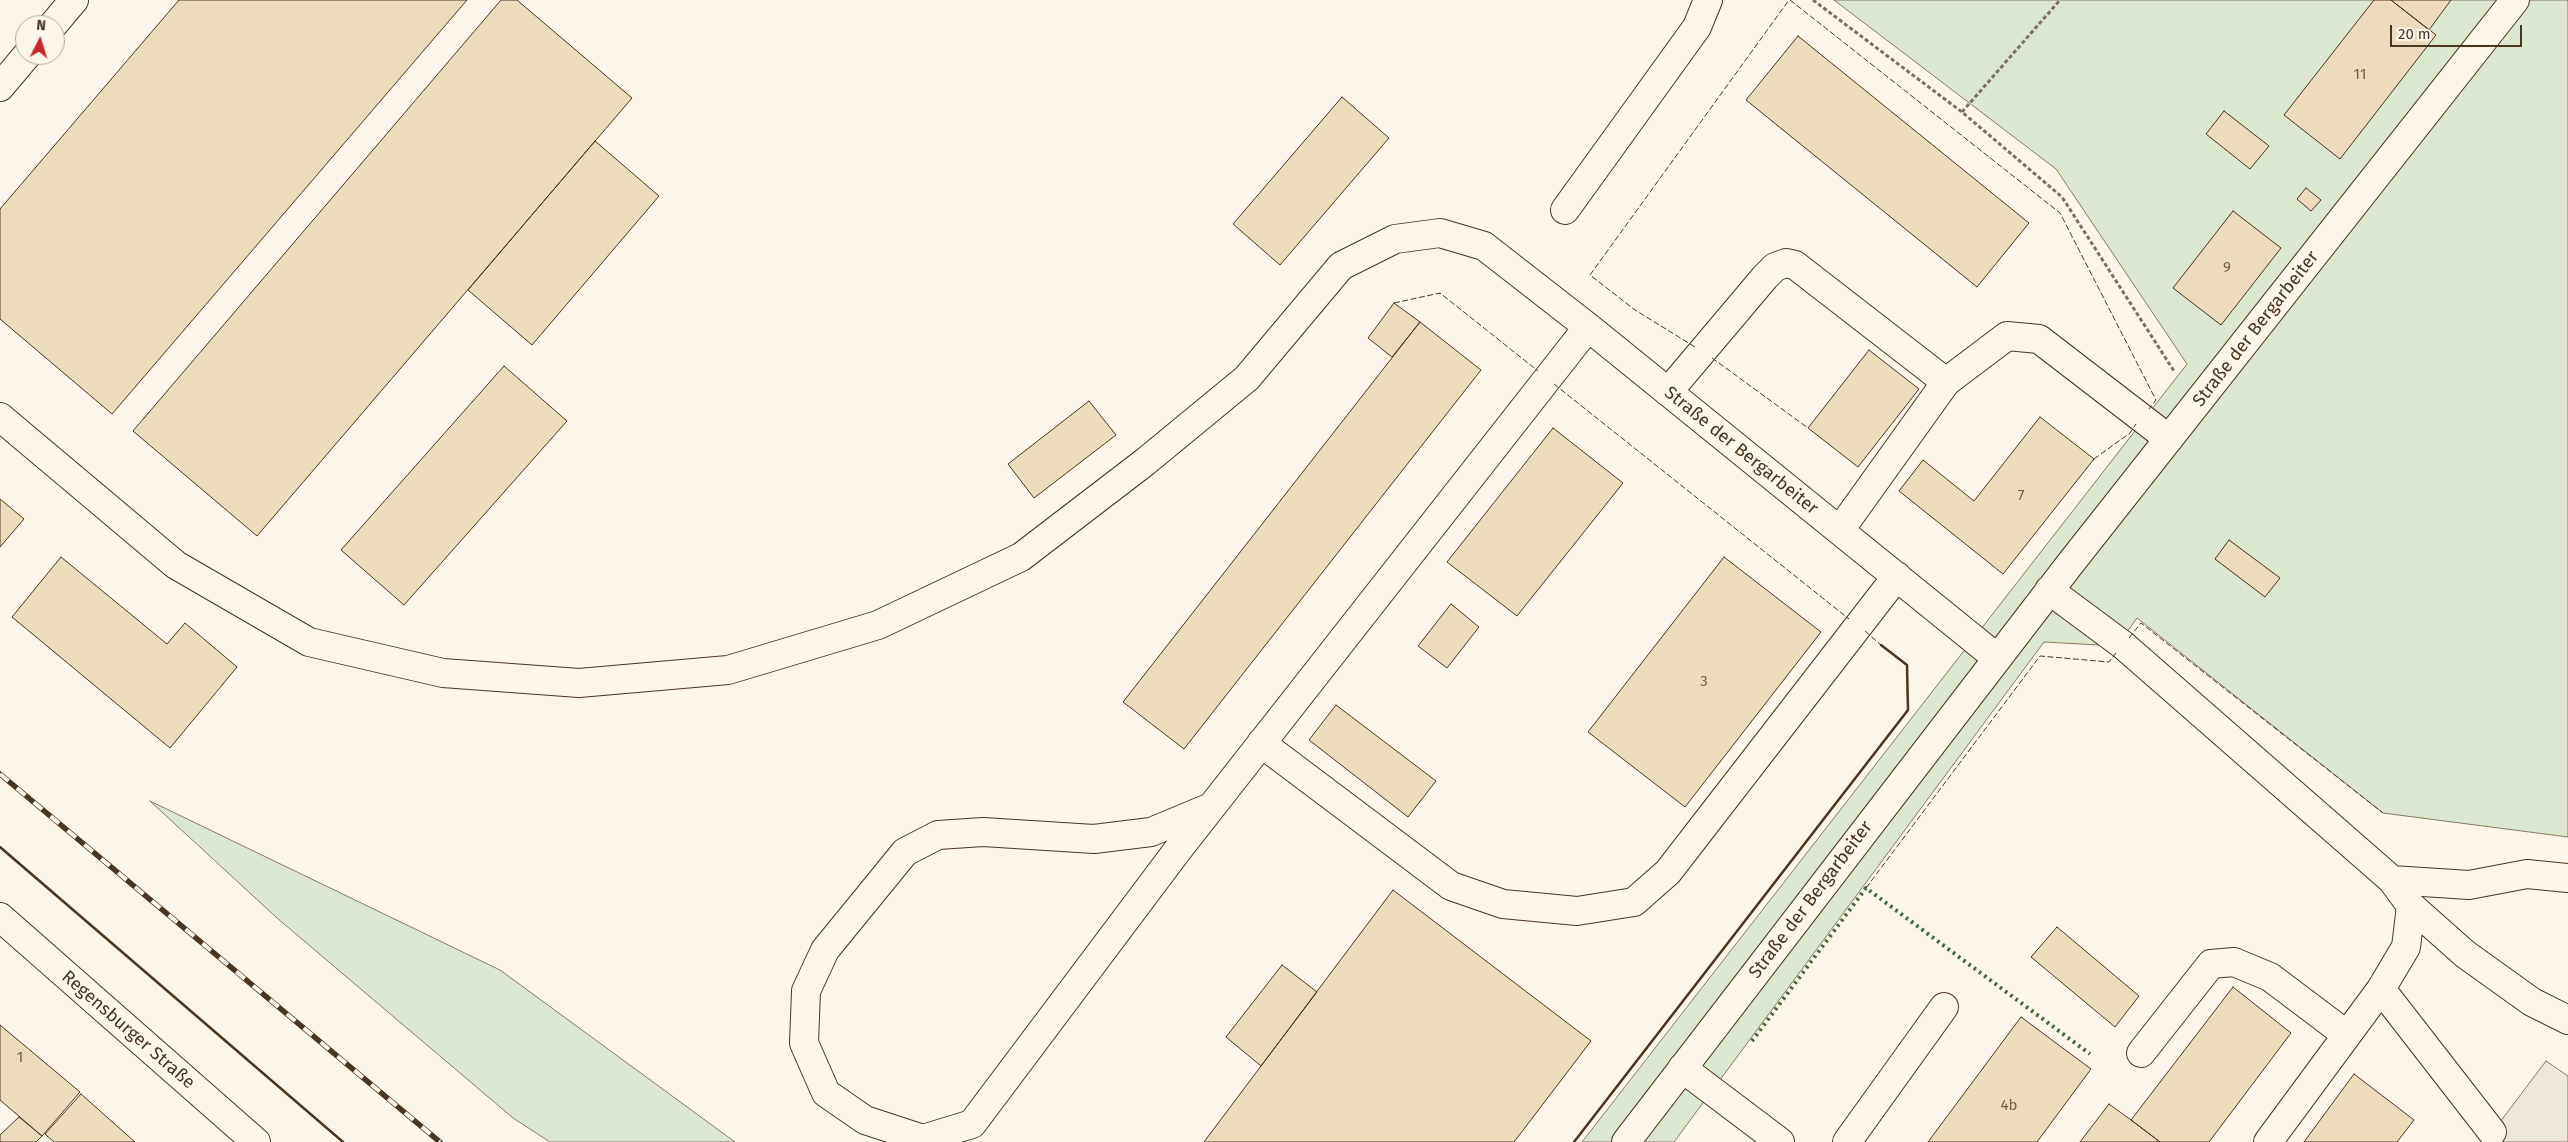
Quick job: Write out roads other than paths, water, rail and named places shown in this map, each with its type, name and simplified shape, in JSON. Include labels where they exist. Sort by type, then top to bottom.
[{"type":"street","points":[[61,15],[74,0]]},
{"type":"street","points":[[1565,210],[1698,27],[1708,0]]},
{"type":"street","name":"Straße der Bergarbeiter","points":[[1626,1142],[2049,590],[2515,0]]},
{"type":"street","points":[[0,87],[19,65]]},
{"type":"street","name":"Straße der Bergarbeiter","points":[[0,417],[176,565],[309,642],[443,673],[580,683],[728,670],[878,625],[1021,557],[1145,462],[1247,378],[1340,266],[1395,239],[1440,233],[1484,246],[1588,327],[1997,658]]},
{"type":"street","points":[[1668,392],[1765,277],[1775,267],[1786,263],[1795,265],[1946,382]]},
{"type":"street","points":[[1211,807],[1151,832],[1094,840],[983,832],[938,835],[905,852],[825,950],[806,991],[804,1043],[826,1093],[865,1120],[923,1139],[972,1124],[1211,807],[1588,327]]},
{"type":"street","points":[[1840,530],[1946,382],[2007,336],[2039,339],[2169,439]]},
{"type":"street","points":[[1261,743],[1451,886],[1503,904],[1576,911],[1634,902],[1668,872],[1897,576]]},
{"type":"street","points":[[2049,590],[2123,645],[2392,880],[2411,906],[2465,954],[2532,1002],[2568,1020]]},
{"type":"street","points":[[2392,880],[2470,885],[2527,874],[2568,878]]},
{"type":"street","points":[[2268,1142],[2382,988],[2406,947],[2411,906]]},
{"type":"street","name":"Regensburger Straße","points":[[0,918],[248,1139]]},
{"type":"street","points":[[2141,1053],[2210,964],[2234,962],[2270,977],[2347,1034]]},
{"type":"street","points":[[2382,988],[2492,1132]]},
{"type":"street","points":[[1847,1142],[1944,1007]]},
{"type":"street","points":[[1682,1068],[1780,1142]]},
{"type":"railway","points":[[0,774],[440,1142]]}]
